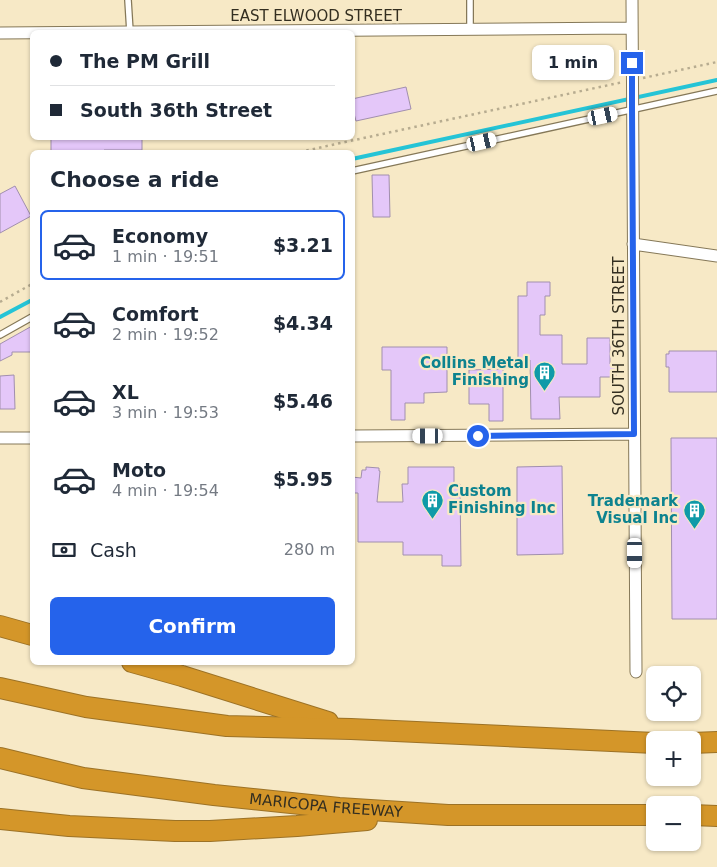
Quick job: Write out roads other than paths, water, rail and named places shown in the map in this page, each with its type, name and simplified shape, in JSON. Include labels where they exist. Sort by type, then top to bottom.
[{"type":"highway","points":[[0,626],[30,634]]},
{"type":"highway","points":[[143,665],[351,729]]},
{"type":"highway","points":[[0,688],[86,707],[227,726],[351,729],[646,743]]},
{"type":"highway","points":[[701,743],[717,742]]},
{"type":"highway","name":"MARICOPA FREEWAY","points":[[0,758],[83,778],[214,795],[339,808],[434,814],[646,815]]},
{"type":"highway","points":[[0,819],[69,826],[210,831],[297,826],[434,814]]},
{"type":"highway","points":[[701,815],[717,816]]},
{"type":"street","name":"SOUTH 36TH STREET","points":[[632,0],[636,672]]},
{"type":"street","name":"EAST ELWOOD STREET","points":[[355,30],[632,28]]},
{"type":"street","name":"EAST ELWOOD STREET","points":[[0,33],[30,33]]},
{"type":"street","points":[[633,244],[717,256]]},
{"type":"street","points":[[355,436],[634,434]]},
{"type":"street","points":[[0,438],[30,438]]},
{"type":"lane","points":[[128,0],[130,30]]},
{"type":"lane","points":[[470,0],[470,29]]},
{"type":"lane","points":[[355,170],[717,91]]},
{"type":"lane","points":[[0,335],[30,318]]},
{"type":"waterway","points":[[355,158],[717,80]]},
{"type":"waterway","points":[[0,317],[30,301]]},
{"type":"place","name":"Collins Metal Finishing","points":[[545,391]]},
{"type":"place","name":"Custom Finishing Inc","points":[[432,519]]},
{"type":"place","name":"Trademark Visual Inc","points":[[694,529]]}]
